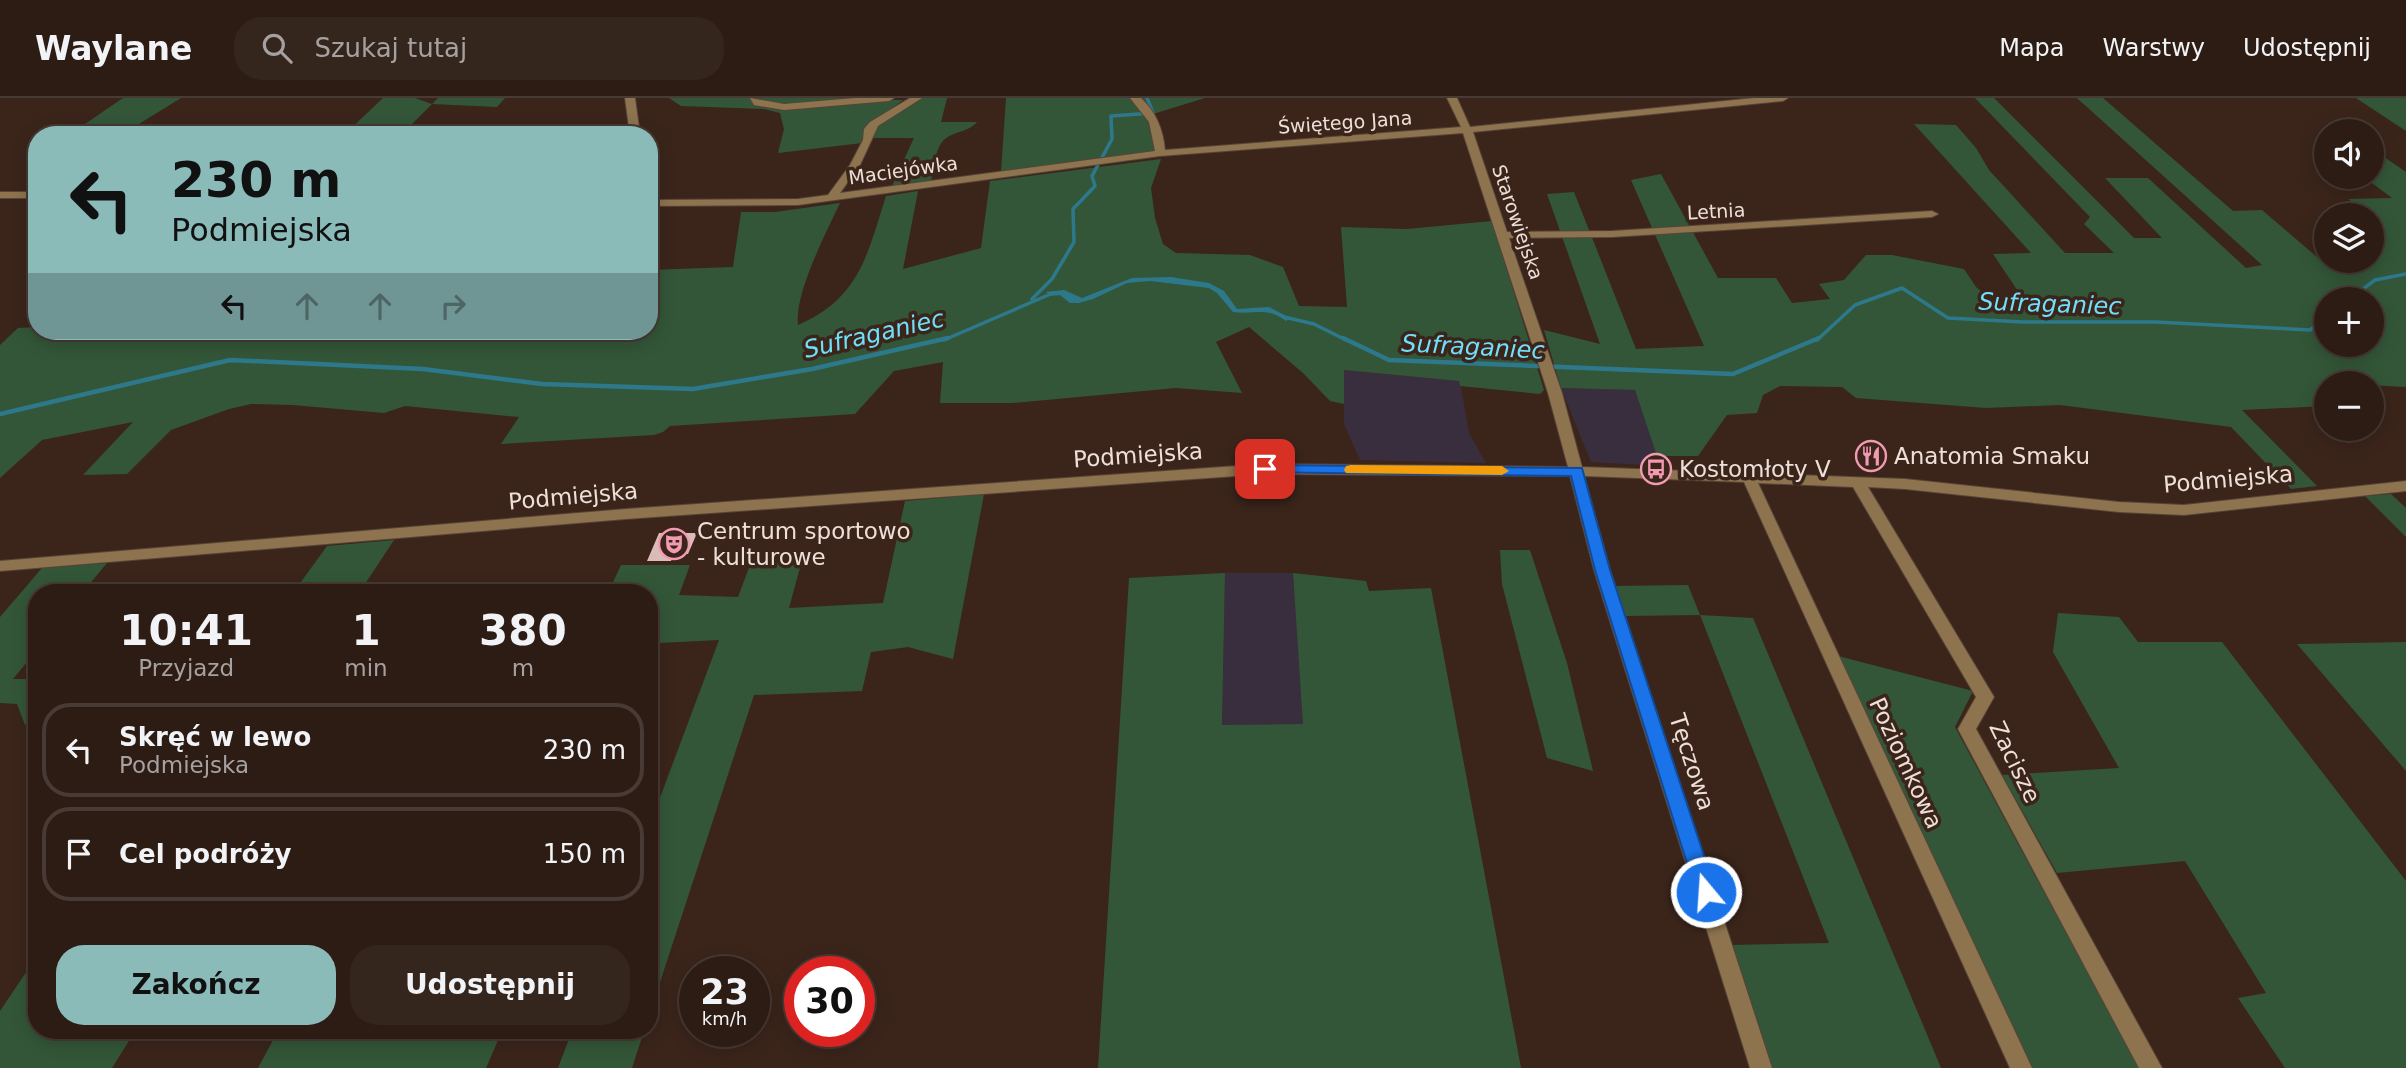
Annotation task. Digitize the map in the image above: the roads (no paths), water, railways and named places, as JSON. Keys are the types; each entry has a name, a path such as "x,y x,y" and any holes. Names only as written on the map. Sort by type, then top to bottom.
{"street":[{"path":"630,98 634,126"},
{"path":"755,98 757,103 768,107 889,98"},
{"path":"831,198 855,165 868,140 868,131 874,124 917,98"},
{"path":"1135,98 1149,113 1159,130 1160,153"},
{"name":"Starowiejska","path":"1452,98 1467,130 1546,366 1577,472"},
{"name":"Świętego Jana","path":"1160,153 1467,130 1783,98"},
{"name":"Maciejówka","path":"658,203 758,204 831,198 1160,153"},
{"path":"0,195 28,195"},
{"name":"Letnia","path":"1502,235 1612,234 1932,214"},
{"name":"Podmiejska","path":"0,566 626,514 1265,469 1577,472 1905,484 2119,507 2184,510 2406,486"},
{"name":"Tęczowa","path":"1577,472 1602,570 1761,1068"},
{"name":"Poziomkowa","path":"1749,478 2021,1068"},
{"name":"Zacisze","path":"1858,482 1985,697 1966,729 2151,1068"}],"water":[{"path":"1171,277 1209,283 1224,291 1237,309 1269,307 1290,318 1286,321 1266,312 1233,312 1217,293 1209,288 1150,281 1127,283 1079,303 1070,303 1060,295 1050,296 1046,292 1064,290 1082,298 1132,278"}],"waterway":[{"path":"1032,299 1052,279 1074,242 1073,209 1095,186 1092,176 1112,139 1111,116 1153,113 1147,98"},
{"name":"Sufraganiec","path":"2366,287 2375,280 2406,274"},
{"name":"Sufraganiec","path":"1817,340 1855,305 1902,288 1948,318 2023,322 2156,322 2310,330 2314,327"},
{"name":"Sufraganiec","path":"944,340 1053,293"},
{"name":"Sufraganiec","path":"1284,317 1314,324 1346,340"},
{"name":"Sufraganiec","path":"0,414 230,360 423,369 542,384 693,389 812,369 948,338"},
{"name":"Sufraganiec","path":"1343,338 1389,360 1733,374 1819,338"}],"place":[{"name":"Anatomia Smaku","path":"1871,456"},
{"name":"Kostomłoty V","path":"1656,469"},
{"name":"Centrum sportowo - kulturowe","path":"674,544"}]}
